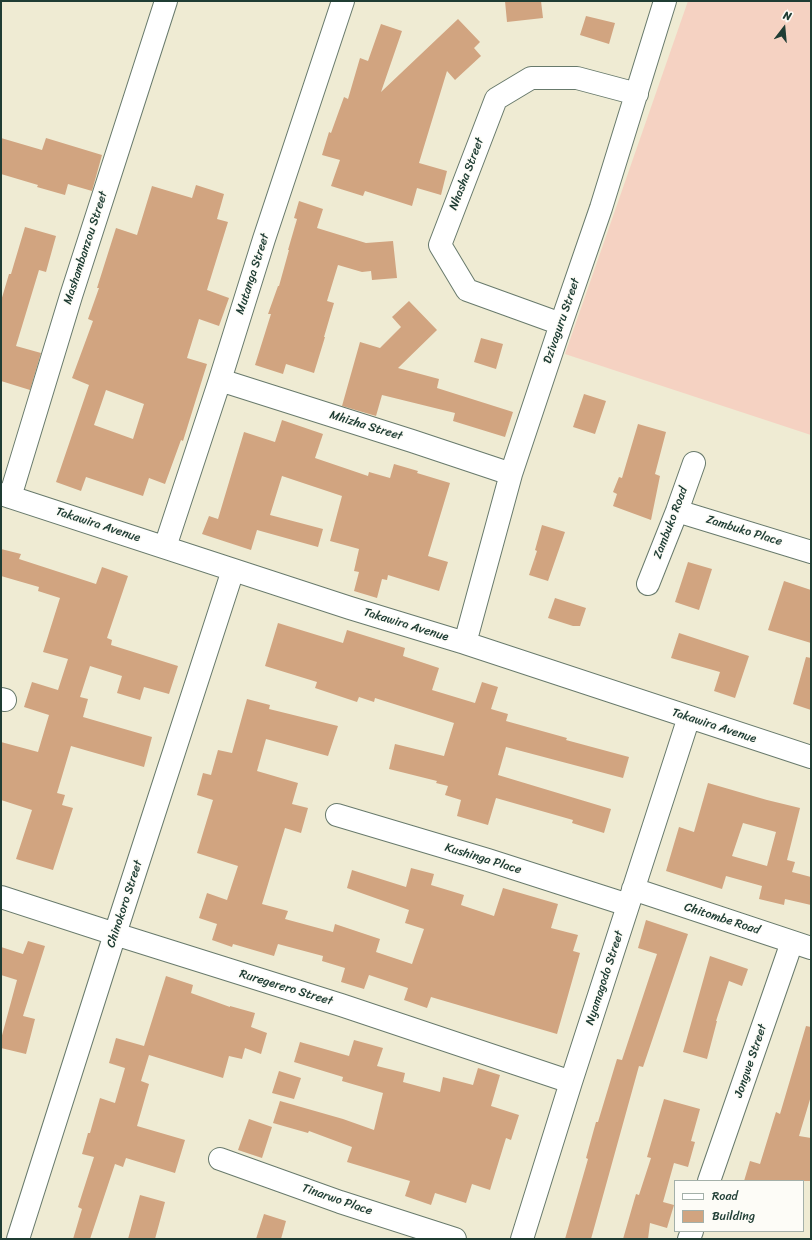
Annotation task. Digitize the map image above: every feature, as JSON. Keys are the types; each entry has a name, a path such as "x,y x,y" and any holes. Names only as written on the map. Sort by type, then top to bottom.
{"street":[{"name":"Mashambanzou Street","path":"5,496 166,1"},
{"name":"Mutanga Street","path":"165,547 220,380 264,239 343,1"},
{"name":"Dzivaguru Street","path":"465,643 511,474 601,208 665,1"},
{"name":"Nhasha Street","path":"561,324 467,290 440,245 496,100 531,78 577,78 637,94"},
{"name":"Mhizha Street","path":"220,380 511,474"},
{"name":"Zambuko Road","path":"648,584 694,463"},
{"name":"Takawira Avenue","path":"5,496 465,643 811,757"},
{"name":"Zambuko Place","path":"677,511 811,552"},
{"name":"Chinokoro Street","path":"18,1239 233,570"},
{"name":"Nyamagodo Street","path":"522,1239 689,717"},
{"name":"Kushinga Place","path":"337,815 488,860 631,897"},
{"name":"Ruregerero Street","path":"1,897 341,1005 571,1082"},
{"name":"Chitombe Road","path":"631,897 801,945"},
{"name":"Jongwe Street","path":"709,1180 801,945"},
{"name":"Tinarwo Place","path":"220,1159 340,1202 455,1239"}],"shaded area":[{"path":"688,1 811,1 811,435 565,354"}],"building":[{"path":"505,1 541,1 543,18 507,22"},
{"path":"586,16 615,23 609,44 580,35"},
{"path":"458,19 480,42 474,48 481,56 455,80 447,71 419,163 447,171 441,195 417,188 412,206 365,191 363,196 331,186 340,160 322,155 329,132 331,133 344,97 348,99 360,58 368,61 381,24 402,31 381,92"},
{"path":"1,138 42,150 46,138 102,155 92,191 68,184 65,195 1,174"},
{"path":"196,185 224,194 217,219 228,222 207,290 229,298 219,326 199,319 187,358 207,364 183,441 181,440 165,484 149,478 143,496 86,477 81,491 56,482 89,385 72,378 93,321 88,319 99,288 97,288 116,228 137,235 152,186 192,198","holes":["106,390 144,404 133,439 94,425"]},
{"path":"299,201 323,209 317,228 366,243 393,241 397,278 372,280 371,271 362,272 338,265 327,301 334,303 314,373 286,364 283,374 255,365 271,314 268,314 279,286 289,250 297,219 294,218"},
{"path":"25,227 56,236 46,272 39,270 16,346 41,353 30,390 1,381 1,301"},
{"path":"409,301 437,330 398,368 439,379 437,388 513,412 505,437 453,421 455,413 382,395 376,416 342,406 360,342 380,348 401,327 392,317"},
{"path":"481,338 503,344 496,369 474,362"},
{"path":"584,394 606,401 595,434 573,427"},
{"path":"282,420 323,434 315,458 368,476 369,472 390,478 394,464 450,483 428,556 448,562 439,591 388,575 387,580 382,579 377,598 354,591 359,572 354,571 359,549 330,541 342,496 282,476 270,515 323,529 318,547 257,530 251,550 202,534 209,516 218,519 244,432 275,442"},
{"path":"638,424 666,432 655,474 660,476 651,520 613,506 617,494 613,492 619,477 622,478"},
{"path":"542,525 565,532 548,581 529,575 537,551 535,550"},
{"path":"1,549 21,554 19,559 96,584 102,567 128,576 107,638 112,640 111,645 178,666 169,694 144,687 140,700 117,693 122,676 90,666 80,697 88,699 83,717 152,737 144,767 71,746 57,793 65,795 62,805 73,808 53,870 16,859 32,810 1,800 1,742 38,752 49,715 24,707 32,682 58,690 68,659 43,652 60,598 38,591 39,587 1,576"},
{"path":"688,562 712,569 699,610 675,602"},
{"path":"784,581 811,590 811,643 768,630"},
{"path":"555,598 586,608 580,626 573,626 548,618"},
{"path":"278,623 343,643 347,630 405,648 403,656 439,668 432,690 475,703 482,682 498,687 491,709 508,714 506,721 567,738 566,740 629,757 623,778 506,747 498,775 611,809 604,833 572,823 573,820 496,798 488,825 457,816 461,800 445,795 448,786 436,783 437,781 389,769 395,744 444,756 454,723 375,698 374,702 359,697 357,702 315,688 317,682 265,666"},
{"path":"679,633 749,656 735,698 714,691 720,672 671,658"},
{"path":"806,657 811,658 811,710 793,704"},
{"path":"247,699 270,705 269,709 338,726 328,756 266,739 257,771 298,783 292,804 308,808 301,833 285,828 262,904 288,911 285,919 333,932 335,924 380,939 376,952 412,964 424,929 405,923 409,910 347,888 352,870 406,887 411,868 434,874 431,885 464,895 461,905 494,916 503,888 558,904 551,928 578,935 573,951 580,953 557,1034 431,997 427,1008 404,1000 408,988 369,975 364,989 341,982 345,968 322,961 323,956 278,944 274,956 233,944 232,947 212,940 217,924 199,918 207,893 227,900 238,866 197,853 213,800 197,795 203,773 211,775 218,750 232,753"},
{"path":"708,783 800,808 787,860 795,862 792,872 811,877 811,905 785,899 784,905 759,899 762,886 726,876 722,889 666,871 679,827 694,832","holes":["743,823 776,832 767,866 732,856"]},
{"path":"646,920 688,934 643,1067 639,1066 591,1239 565,1239 588,1159 586,1158 596,1122 598,1122 617,1059 622,1060 657,954 638,948"},
{"path":"28,941 45,946 23,1016 35,1019 26,1054 1,1048 1,1039 17,980 1,975 1,947 23,954"},
{"path":"710,956 748,969 742,986 729,981 716,1021 707,1059 683,1052"},
{"path":"166,976 193,985 191,993 230,1007 255,1013 251,1027 267,1033 261,1054 245,1048 242,1059 229,1056 223,1078 149,1055 141,1081 149,1084 137,1126 185,1140 175,1173 126,1158 123,1167 115,1164 90,1239 73,1239 82,1209 78,1207 94,1157 82,1154 88,1133 90,1133 100,1098 115,1103 125,1068 109,1063 116,1038 144,1046"},
{"path":"806,1026 811,1027 811,1096 799,1136 811,1138 811,1181 744,1180 750,1161 760,1164 776,1112 780,1114"},
{"path":"354,1040 383,1048 377,1066 405,1073 403,1082 440,1092 443,1077 473,1085 478,1068 500,1075 491,1106 519,1115 511,1140 506,1138 490,1190 472,1184 466,1203 435,1193 431,1205 405,1196 410,1181 347,1162 352,1147 309,1131 308,1133 273,1123 280,1101 343,1119 374,1130 383,1093 342,1081 343,1077 294,1062 300,1042 349,1056"},
{"path":"279,1071 301,1078 294,1099 272,1093"},
{"path":"664,1099 700,1109 691,1141 695,1142 688,1167 674,1163 663,1202 674,1205 667,1228 650,1223 648,1239 623,1239 636,1194 639,1195 651,1158 647,1157"},
{"path":"249,1119 272,1127 262,1158 238,1150"},
{"path":"140,1195 165,1202 155,1239 128,1239"},
{"path":"264,1214 286,1221 281,1239 256,1239"}]}
